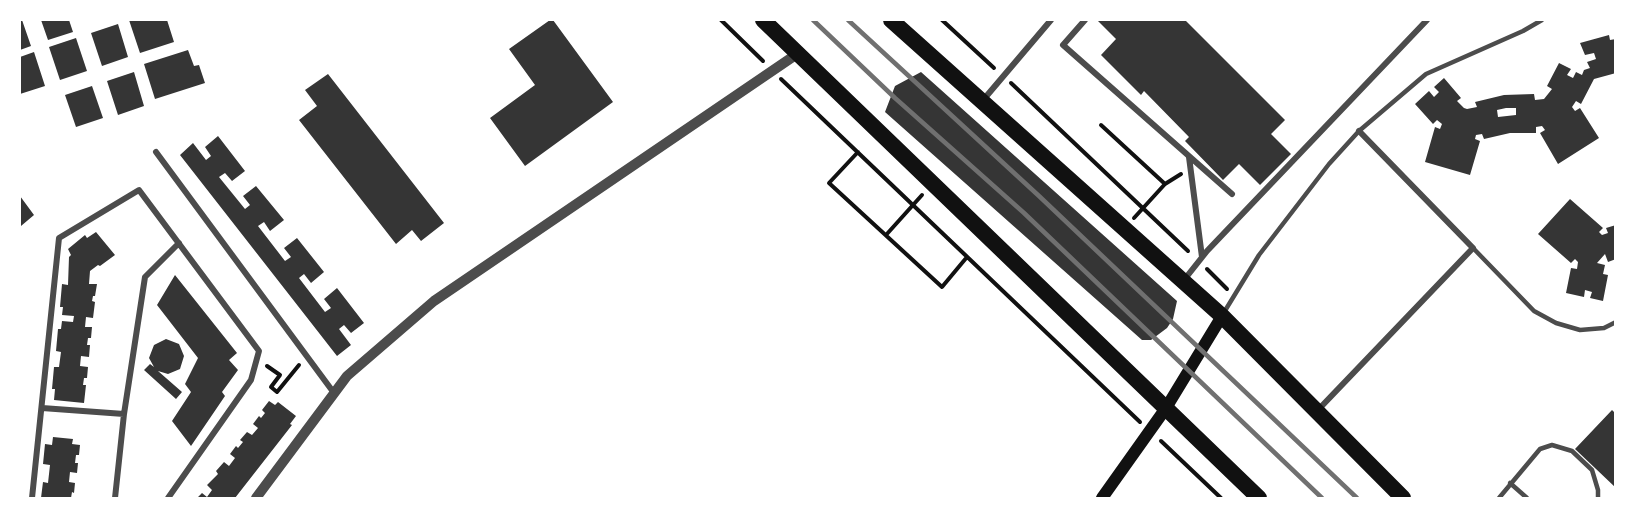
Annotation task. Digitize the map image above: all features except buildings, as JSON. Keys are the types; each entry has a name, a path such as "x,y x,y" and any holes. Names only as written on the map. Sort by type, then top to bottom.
{"highway":[{"path":"763,20 1260,498"},
{"path":"891,20 1222,316 1403,498"}],"main road":[{"path":"1102,498 1166,408 1222,316"}],"street":[{"path":"981,102 1051,20"},
{"path":"1085,20 1063,45 1232,194"},
{"path":"1182,282 1200,259 1427,20"},
{"path":"256,498 347,376 434,301 797,54"},
{"path":"1316,411 1473,248 1359,131"},
{"path":"156,152 334,393"},
{"path":"1189,156 1200,259"},
{"path":"33,498 59,238 139,190 259,351 251,380 168,498"},
{"path":"115,498 124,414 145,277 179,243"},
{"path":"42,408 124,414"}],"lane":[{"path":"1222,316 1259,255 1329,164 1359,131 1426,74 1523,32 1542,20"},
{"path":"1473,248 1534,311 1556,323 1580,330 1604,328 1616,322"},
{"path":"1498,498 1540,449 1552,445 1572,452 1592,470 1598,498"},
{"path":"1510,483 1527,498"}],"path":[{"path":"721,20 1221,498"},
{"path":"942,20 1200,259 1234,296"},
{"path":"1101,125 1165,184 1127,226"},
{"path":"858,152 829,183 942,287 967,257"},
{"path":"886,235 924,193"},
{"path":"257,358 280,375 271,387 277,392 294,369 307,357"}],"railway":[{"path":"813,20 895,98 1024,213 1322,498"},
{"path":"848,20 1039,196 1357,498"}]}
